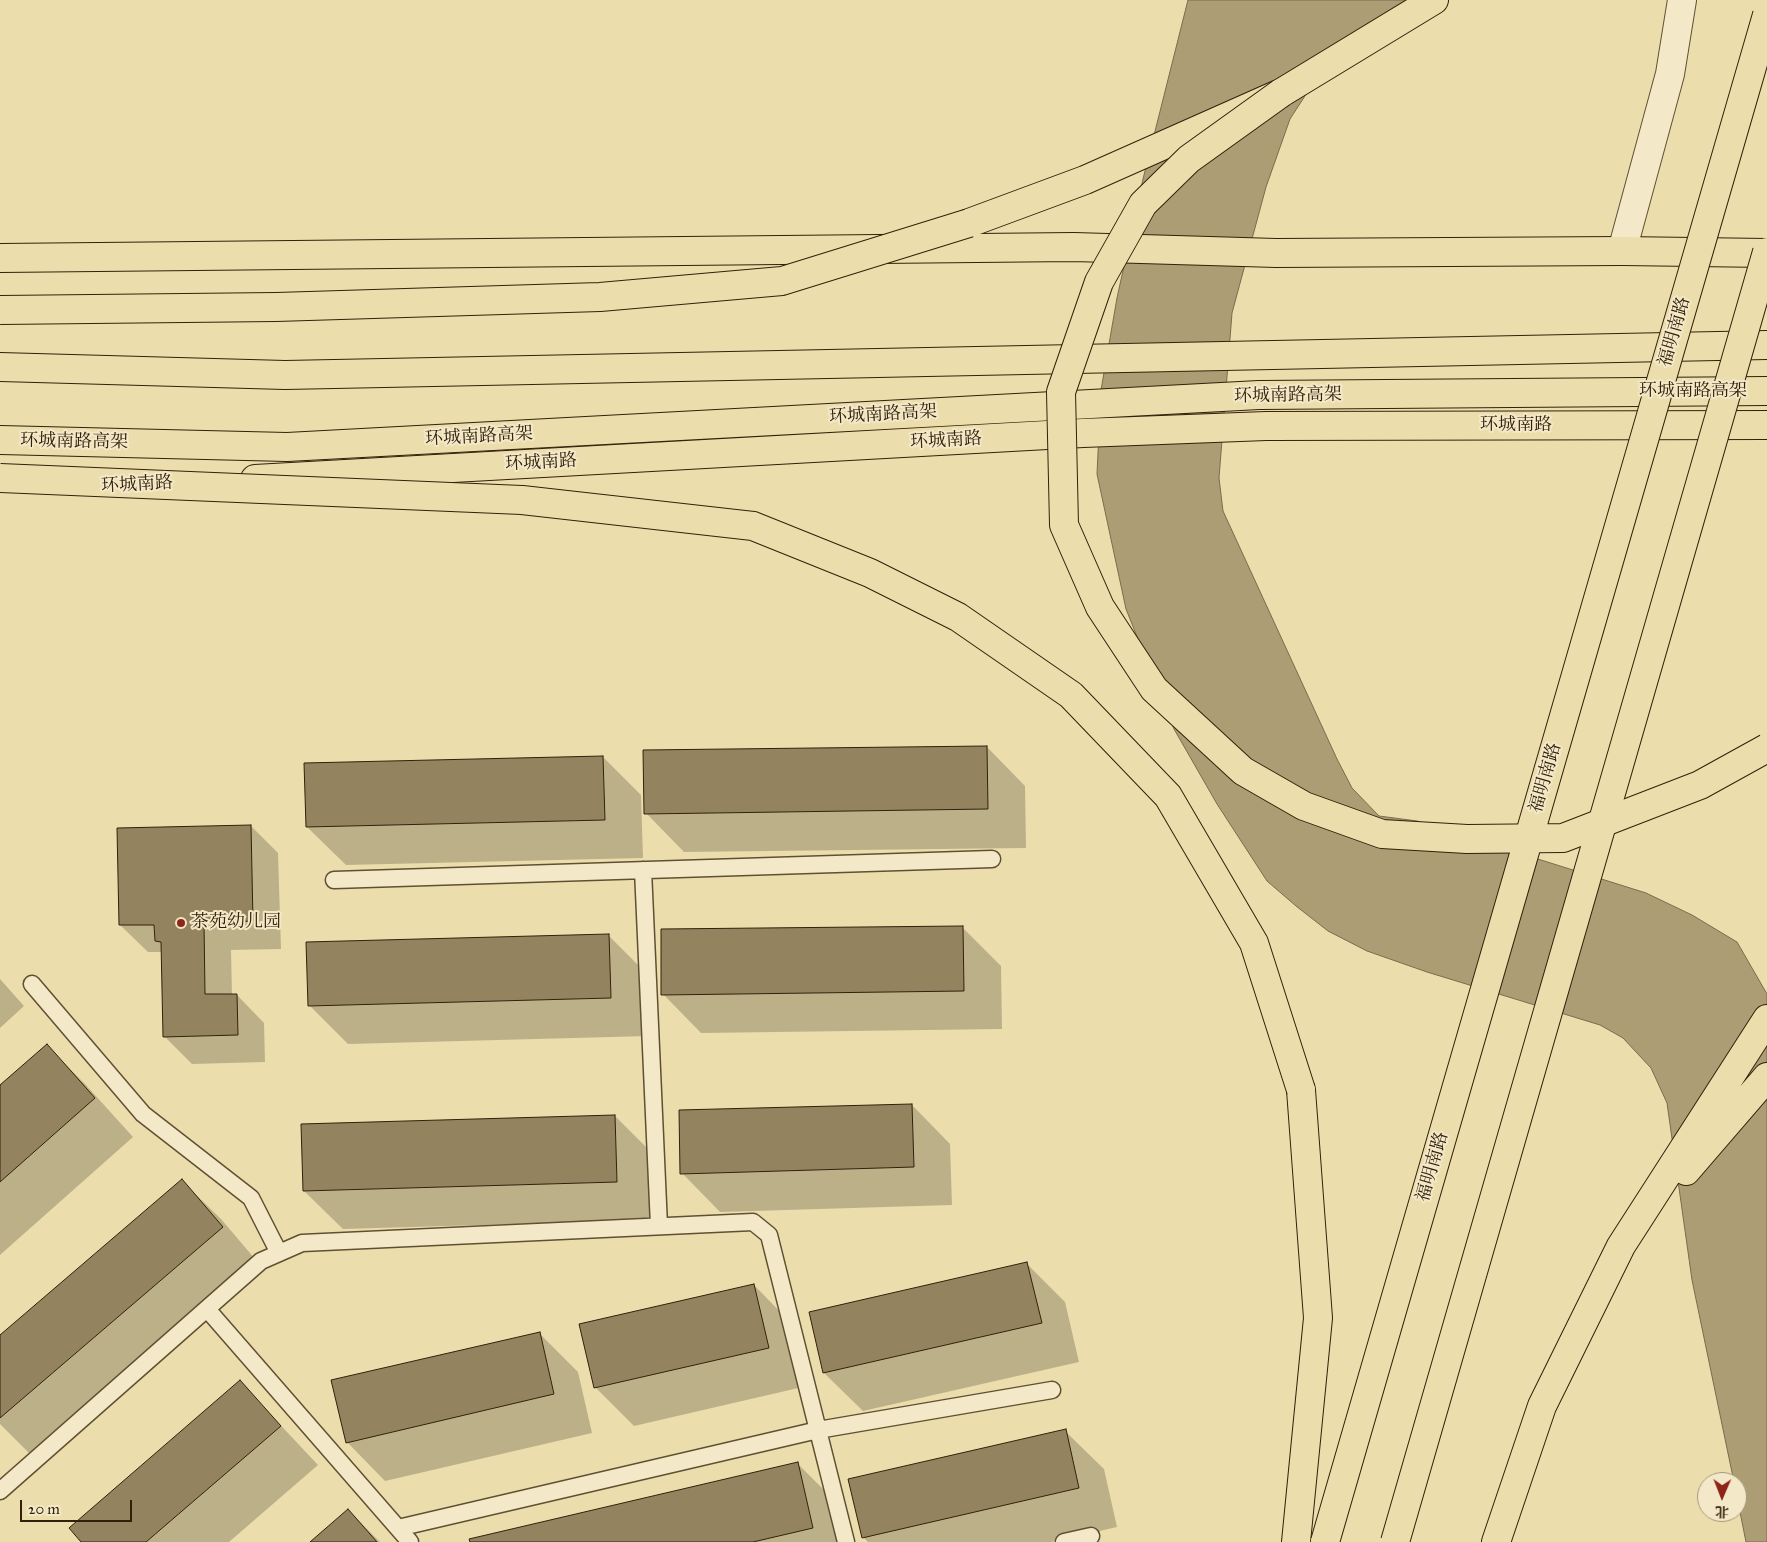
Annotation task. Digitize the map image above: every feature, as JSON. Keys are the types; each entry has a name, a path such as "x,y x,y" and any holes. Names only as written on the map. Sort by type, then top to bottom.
{"main road":[{"path":"1434,0 1281,93 1188,159 1143,204 1099,282 1060,392 1064,525 1100,607 1154,689 1243,771 1304,806 1382,834 1467,839 1563,838 1700,785 1767,748"},
{"name":"福明南路","path":"1325,1542 1767,14"},
{"path":"0,310 276,306 590,298 782,281 969,223 1085,180 1281,93"},
{"path":"0,258 1074,247 1276,253 1622,250 1767,252 1395,1542"},
{"path":"0,367 285,375 1767,345"},
{"name":"环城南路高架","path":"0,440 287,447 1259,395 1767,391"},
{"name":"环城南路","path":"0,488 98,487 1082,433 1266,426 1767,425"},
{"path":"0,478 522,500 753,526 870,573 958,617 1071,695 1168,796 1254,943 1300,1090 1318,1318 1296,1542"},
{"path":"1496,1542 1542,1406 1621,1246 1767,1019"},
{"path":"1621,1246 1767,1077"}],"street":[{"path":"1622,250 1670,74 1682,0"}],"lane":[{"path":"334,880 992,859"},
{"path":"643,870 659,1226"},
{"path":"32,984 144,1114 251,1198 279,1253"},
{"path":"0,1491 261,1260 302,1243 753,1222 769,1235 846,1542"},
{"path":"207,1309 410,1542"},
{"path":"398,1528 818,1430 1052,1390"},
{"path":"1064,1542 1091,1536"}],"shaded area":[{"path":"1188,0 1417,0 1338,45 1290,119 1266,187 1232,313 1219,478 1223,511 1337,759 1352,788 1379,816 1417,821 1646,893 1692,915 1737,942 1767,994 1767,1542 1746,1542 1742,1522 1747,1522 1747,1472 1732,1472 1692,1280 1667,1103 1651,1068 1623,1038 1600,1025 1427,972 1367,951 1328,931 1267,881 1217,804 1174,729 1126,609 1097,474 1101,390 1117,298 1143,179"}],"building":[{"path":"987,746 988,809 644,814 643,750"},
{"path":"603,756 605,820 306,827 304,763"},
{"path":"251,825 253,921 204,923 205,994 237,994 238,1035 163,1037 161,942 155,941 154,925 119,925 117,828"},
{"path":"963,926 964,991 661,995 661,929"},
{"path":"609,934 611,998 308,1006 306,942"},
{"path":"47,1044 95,1098 0,1182 0,1085"},
{"path":"912,1104 914,1167 680,1174 679,1110"},
{"path":"615,1115 617,1182 303,1191 301,1124"},
{"path":"182,1179 223,1227 0,1418 0,1335"},
{"path":"1027,1262 1042,1323 823,1373 809,1312"},
{"path":"754,1284 769,1348 594,1388 579,1324"},
{"path":"540,1332 554,1394 346,1443 331,1380"},
{"path":"240,1380 281,1426 146,1542 81,1542 69,1528"},
{"path":"1066,1429 1079,1488 862,1538 848,1479"},
{"path":"798,1462 813,1528 753,1542 470,1542 469,1539"},
{"path":"348,1509 377,1542 310,1542"}],"place":[{"name":"茶苑幼儿园","path":"181,923"}]}
